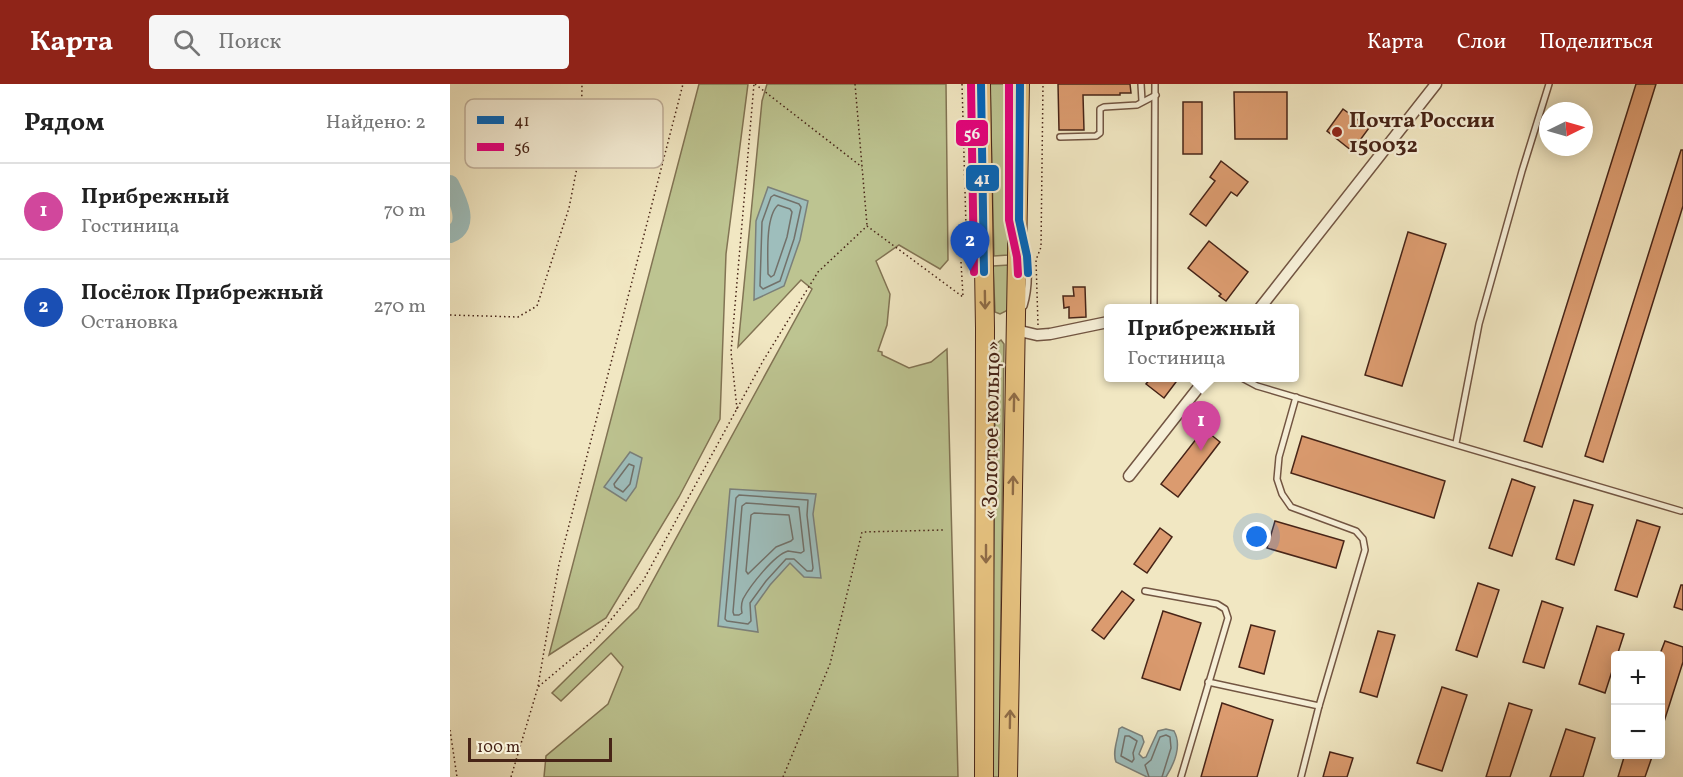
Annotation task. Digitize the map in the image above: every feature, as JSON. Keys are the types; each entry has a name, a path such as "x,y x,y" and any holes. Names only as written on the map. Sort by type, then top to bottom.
{"highway":[{"name":"«Золотое кольцо»","path":"981,84 985,328 984,777"},
{"name":"«Золотое кольцо»","path":"1008,777 1020,84"},
{"path":"985,328 1016,330"}],"street":[{"path":"1264,304 1436,84"},
{"path":"1016,330 1050,334 1104,323"},
{"path":"1128,476 1203,382"}],"lane":[{"path":"1141,84 1142,101"},
{"path":"1154,304 1155,84"},
{"path":"1456,443 1479,324 1549,84"},
{"path":"1060,137 1096,136 1100,134 1100,109 1137,105 1156,95"},
{"path":"1248,382 1681,511"},
{"path":"1296,397 1279,457 1277,479 1282,494 1291,507 1356,531 1363,539 1365,550 1300,777"},
{"path":"1145,591 1218,604 1225,609 1228,618 1181,777"},
{"path":"1208,682 1319,706"}],"path":[{"path":"582,84 582,99"},
{"path":"663,161 683,84"},
{"path":"737,409 731,352 755,84"},
{"path":"755,84 862,168"},
{"path":"855,84 867,226 963,297 961,262"},
{"path":"962,84 967,262"},
{"path":"1037,334 1039,305 1036,260 1041,247 1043,84"},
{"path":"450,315 518,317 537,306 569,208 577,168"},
{"path":"511,777 538,687 559,564 661,168"},
{"path":"538,687 594,640 643,581 763,361 818,272 867,226"},
{"path":"783,777 830,664 862,532 943,530"},
{"path":"450,730 457,777"}],"green space":[{"path":"699,84 748,84 726,254 720,419 679,497 606,618 549,655"},
{"path":"767,84 946,84 948,260 940,269 899,245 876,261 890,294 887,325 878,351 909,368 931,362 947,349 958,777 544,777 546,756 608,704 623,667 611,653 561,701 552,693 638,608 812,289 801,280 738,347 762,101"},
{"path":"990,84 1011,84 1008,255 994,256"},
{"path":"1009,265 1010,309 1000,314 995,312 993,266"},
{"path":"1001,340 1004,344 999,777 991,777 996,344"}],"water":[{"path":"768,187 808,201 800,240 784,286 754,300 756,221"},
{"path":"630,452 642,458 636,487 626,501 604,487"},
{"path":"730,489 816,494 813,514 821,578 804,577 790,563 755,606 758,632 718,626"},
{"path":"1122,727 1142,736 1144,742 1139,754 1143,758 1146,757 1158,731 1166,729 1174,731 1177,748 1166,777 1147,777 1116,762 1116,746 1119,729"}],"building":[{"path":"1058,84 1130,84 1131,93 1083,95 1084,130 1059,130"},
{"path":"1636,84 1656,84 1542,447 1524,441"},
{"path":"1234,92 1287,92 1287,139 1235,139"},
{"path":"1183,102 1202,102 1202,154 1183,154"},
{"path":"1343,109 1369,128 1352,151 1327,131"},
{"path":"1681,150 1683,150 1683,206 1603,462 1585,456"},
{"path":"1221,161 1248,182 1237,196 1231,192 1206,226 1190,214 1215,181 1210,177"},
{"path":"1408,232 1446,244 1402,386 1365,375"},
{"path":"1209,241 1248,272 1226,301 1219,296 1221,294 1188,268"},
{"path":"1073,287 1085,287 1086,317 1069,318 1069,307 1064,308 1063,296 1074,296"},
{"path":"1148,382 1176,382 1164,398 1146,384"},
{"path":"1204,429 1220,442 1178,497 1161,484"},
{"path":"1302,436 1445,481 1434,518 1291,473"},
{"path":"1512,479 1535,487 1512,556 1489,548"},
{"path":"1574,500 1593,505 1574,565 1556,559"},
{"path":"1637,520 1660,527 1637,597 1615,590"},
{"path":"1275,521 1344,541 1336,568 1267,548"},
{"path":"1160,528 1172,537 1147,573 1134,564"},
{"path":"1478,583 1499,590 1477,657 1456,650"},
{"path":"1681,585 1683,585 1683,610 1674,607"},
{"path":"1122,591 1134,600 1104,639 1092,630"},
{"path":"1542,601 1563,608 1544,668 1523,662"},
{"path":"1163,611 1201,623 1180,690 1142,678"},
{"path":"1251,625 1275,631 1264,674 1239,667"},
{"path":"1597,626 1624,634 1619,651 1611,651 1611,674 1605,693 1579,684"},
{"path":"1378,631 1395,635 1377,697 1360,692"},
{"path":"1665,641 1683,647 1683,662 1665,719 1665,651 1661,651"},
{"path":"1442,687 1467,695 1442,771 1417,763"},
{"path":"1222,703 1273,720 1257,777 1201,777"},
{"path":"1509,703 1532,710 1510,777 1486,777"},
{"path":"1566,729 1595,738 1583,777 1550,777"},
{"path":"1330,752 1353,758 1347,777 1323,777"},
{"path":"1623,759 1651,759 1645,777 1618,777"}],"waterway":[{"path":"450,184 459,204 462,218 457,230 450,234"}],"transit line":[{"name":"56","path":"971,84 974,272"},
{"name":"41","path":"981,84 984,272"},
{"name":"56","path":"1009,84 1009,220 1017,257 1018,274"},
{"name":"41","path":"1020,84 1019,220 1027,256 1028,273"}],"place":[{"name":"Почта России 150032","path":"1337,132"},
{"name":"Посёлок Прибрежный","path":"970,271"},
{"name":"Прибрежный","path":"1201,451"}]}
